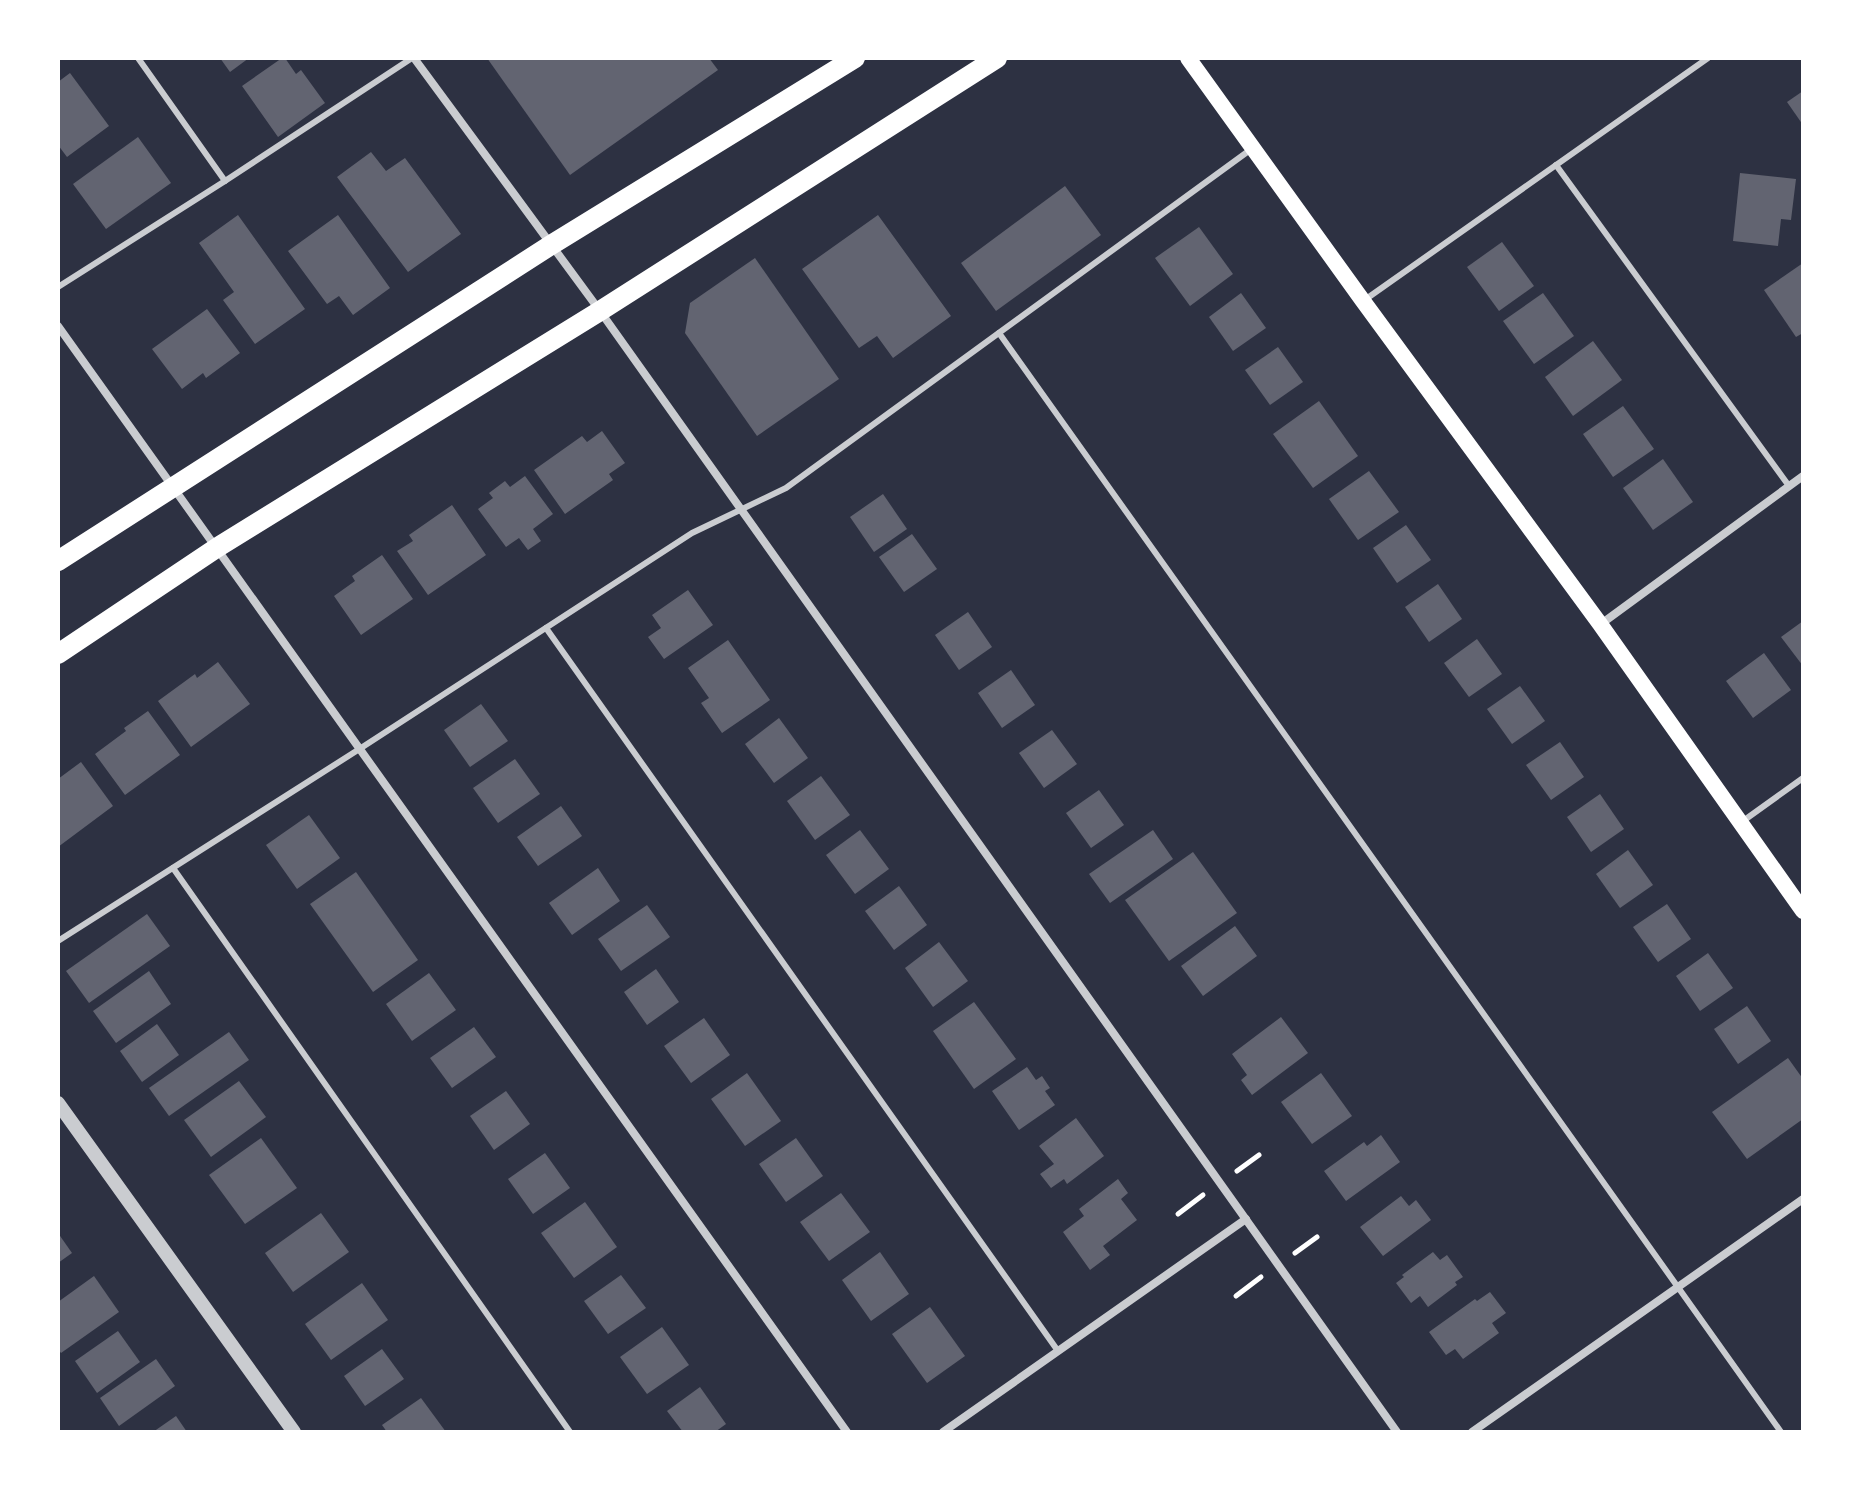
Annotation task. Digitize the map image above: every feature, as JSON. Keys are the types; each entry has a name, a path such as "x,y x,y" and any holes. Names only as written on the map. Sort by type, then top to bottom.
{"main road":[{"path":"58,561 551,245 855,58"},
{"path":"58,654 218,547 600,311 997,58"},
{"path":"1188,58 1600,624 1803,911"}],"street":[{"path":"413,58 600,311 1397,1432"},
{"path":"58,326 847,1432"},
{"path":"1600,624 1803,476"},
{"path":"58,1103 294,1432"},
{"path":"1472,1432 1803,1199"},
{"path":"943,1432 1246,1219"}],"lane":[{"path":"138,58 225,181"},
{"path":"58,287 413,58"},
{"path":"1363,301 1708,58"},
{"path":"58,941 692,533 786,488 1253,148"},
{"path":"1556,165 1789,486"},
{"path":"999,333 1781,1432"},
{"path":"546,628 1058,1351"},
{"path":"1740,823 1803,778"},
{"path":"173,868 570,1432"}],"building":[{"path":"220,58 249,58 230,72"},
{"path":"282,58 296,74 301,70 325,103 278,137 242,86"},
{"path":"487,58 709,58 718,70 570,175"},
{"path":"70,73 109,126 67,157 58,145 58,82"},
{"path":"1803,91 1803,125 1787,102"},
{"path":"138,137 171,183 106,229 73,184"},
{"path":"371,152 386,171 405,158 461,234 408,272 337,177"},
{"path":"1740,173 1796,179 1791,220 1781,219 1778,246 1733,241"},
{"path":"1065,186 1101,235 996,311 961,263"},
{"path":"238,215 305,309 255,344 223,300 234,292 199,243"},
{"path":"338,215 390,288 353,315 339,296 327,304 288,251"},
{"path":"878,215 951,316 893,358 877,336 859,348 802,269"},
{"path":"1199,227 1233,274 1190,306 1155,258"},
{"path":"1502,242 1534,286 1499,311 1467,267"},
{"path":"755,258 839,379 757,436 685,333 690,303"},
{"path":"1803,263 1803,333 1796,337 1764,290"},
{"path":"1241,293 1266,328 1233,351 1209,317"},
{"path":"1543,293 1574,336 1534,364 1503,321"},
{"path":"207,309 240,353 206,378 203,373 182,389 152,349"},
{"path":"1593,341 1622,380 1573,416 1545,377"},
{"path":"1278,347 1303,382 1270,405 1245,370"},
{"path":"1319,401 1358,456 1313,488 1273,434"},
{"path":"1623,406 1654,449 1613,477 1583,434"},
{"path":"602,431 625,463 609,474 613,480 565,514 534,470 582,436 587,442"},
{"path":"1663,459 1693,502 1653,530 1623,488"},
{"path":"1369,471 1399,512 1358,540 1329,499"},
{"path":"525,476 553,514 533,529 541,541 528,550 519,538 506,547 478,509 493,498 489,493 505,481 510,487"},
{"path":"883,494 907,529 874,552 850,517"},
{"path":"452,505 486,555 428,595 397,551 413,541 409,535"},
{"path":"1406,525 1431,560 1397,583 1373,548"},
{"path":"912,534 937,569 904,592 879,557"},
{"path":"382,555 413,599 361,635 334,596 355,581 352,576"},
{"path":"1438,584 1462,619 1429,642 1405,607"},
{"path":"688,590 713,625 664,659 648,637 661,628 652,615"},
{"path":"968,612 992,647 959,670 935,635"},
{"path":"1803,621 1803,666 1781,637"},
{"path":"1477,639 1502,674 1469,697 1444,663"},
{"path":"728,640 770,700 722,733 701,703 709,698 688,668"},
{"path":"1764,653 1791,690 1753,718 1726,681"},
{"path":"218,662 250,704 191,747 158,701 195,674 197,678"},
{"path":"1011,670 1035,705 1002,728 978,693"},
{"path":"1520,686 1545,721 1512,744 1487,709"},
{"path":"481,704 508,741 470,767 444,730"},
{"path":"148,711 180,755 125,795 95,754"},
{"path":"779,718 808,758 774,783 745,744"},
{"path":"1052,730 1077,764 1044,788 1019,753"},
{"path":"1560,742 1584,777 1551,800 1526,765"},
{"path":"515,759 540,794 498,823 473,788"},
{"path":"81,762 113,806 58,847 58,779"},
{"path":"821,776 850,815 815,840 787,801"},
{"path":"1099,790 1124,825 1091,848 1066,813"},
{"path":"1600,794 1624,829 1591,852 1567,817"},
{"path":"561,806 582,836 538,866 517,837"},
{"path":"309,815 340,858 297,889 266,845"},
{"path":"860,830 889,869 855,894 826,855"},
{"path":"1153,830 1173,859 1110,903 1089,874"},
{"path":"1628,850 1653,885 1620,908 1596,874"},
{"path":"1193,852 1237,913 1169,961 1125,900"},
{"path":"598,868 620,901 572,935 549,903"},
{"path":"356,872 418,960 373,992 310,904"},
{"path":"899,886 927,925 894,950 865,911"},
{"path":"1667,904 1691,939 1658,962 1633,927"},
{"path":"647,905 670,937 621,971 598,939"},
{"path":"147,914 170,946 89,1003 66,971"},
{"path":"1235,926 1257,956 1203,996 1181,966"},
{"path":"939,942 968,981 933,1007 905,968"},
{"path":"1708,953 1733,988 1700,1011 1676,976"},
{"path":"656,969 679,1002 647,1025 624,992"},
{"path":"149,971 171,1004 116,1043 93,1011"},
{"path":"429,973 456,1010 412,1041 386,1004"},
{"path":"974,1002 1016,1059 974,1089 933,1031"},
{"path":"1747,1006 1771,1041 1738,1064 1714,1029"},
{"path":"1281,1017 1308,1053 1252,1095 1241,1080 1247,1075 1232,1054"},
{"path":"704,1018 730,1055 691,1083 664,1046"},
{"path":"157,1024 179,1055 142,1082 120,1051"},
{"path":"474,1027 496,1057 452,1088 430,1058"},
{"path":"229,1032 249,1060 169,1116 149,1088"},
{"path":"1788,1058 1803,1079 1803,1119 1747,1159 1712,1112"},
{"path":"1027,1067 1036,1080 1042,1076 1050,1088 1045,1091 1055,1105 1019,1130 992,1091"},
{"path":"747,1073 781,1121 745,1146 711,1099"},
{"path":"1321,1073 1352,1116 1312,1144 1281,1102"},
{"path":"239,1081 266,1117 211,1157 184,1120"},
{"path":"506,1091 530,1124 494,1150 470,1116"},
{"path":"1076,1118 1104,1156 1067,1184 1064,1179 1051,1188 1040,1174 1054,1164 1039,1146"},
{"path":"1381,1135 1400,1162 1346,1201 1324,1171 1364,1142 1367,1146"},
{"path":"261,1138 297,1188 245,1224 209,1175"},
{"path":"796,1138 823,1176 786,1202 759,1164"},
{"path":"545,1153 570,1188 533,1214 508,1179"},
{"path":"1118,1179 1128,1193 1121,1199 1137,1220 1103,1246 1110,1255 1090,1270 1063,1232 1084,1216 1079,1209"},
{"path":"841,1193 870,1232 829,1261 800,1222"},
{"path":"1401,1196 1409,1206 1416,1200 1431,1220 1383,1256 1360,1227"},
{"path":"585,1202 617,1247 574,1278 541,1233"},
{"path":"321,1213 349,1252 293,1292 265,1253"},
{"path":"58,1233 72,1253 58,1263"},
{"path":"880,1252 909,1294 871,1321 842,1280"},
{"path":"1433,1252 1440,1260 1447,1255 1463,1277 1428,1307 1420,1296 1411,1303 1396,1283"},
{"path":"621,1275 646,1308 608,1334 584,1301"},
{"path":"94,1276 119,1312 61,1353 58,1349 58,1302"},
{"path":"362,1283 388,1320 331,1360 305,1324"},
{"path":"1490,1292 1506,1313 1492,1323 1499,1333 1463,1359 1455,1349 1446,1355 1429,1332"},
{"path":"930,1307 965,1356 927,1383 892,1334"},
{"path":"662,1327 689,1365 647,1394 620,1357"},
{"path":"118,1331 140,1362 97,1393 75,1361"},
{"path":"382,1349 404,1379 365,1406 344,1376"},
{"path":"156,1359 175,1386 119,1426 100,1398"},
{"path":"700,1387 726,1424 715,1432 683,1432 667,1411"},
{"path":"421,1398 446,1432 387,1432 382,1425"},
{"path":"176,1416 187,1432 153,1432"}]}
